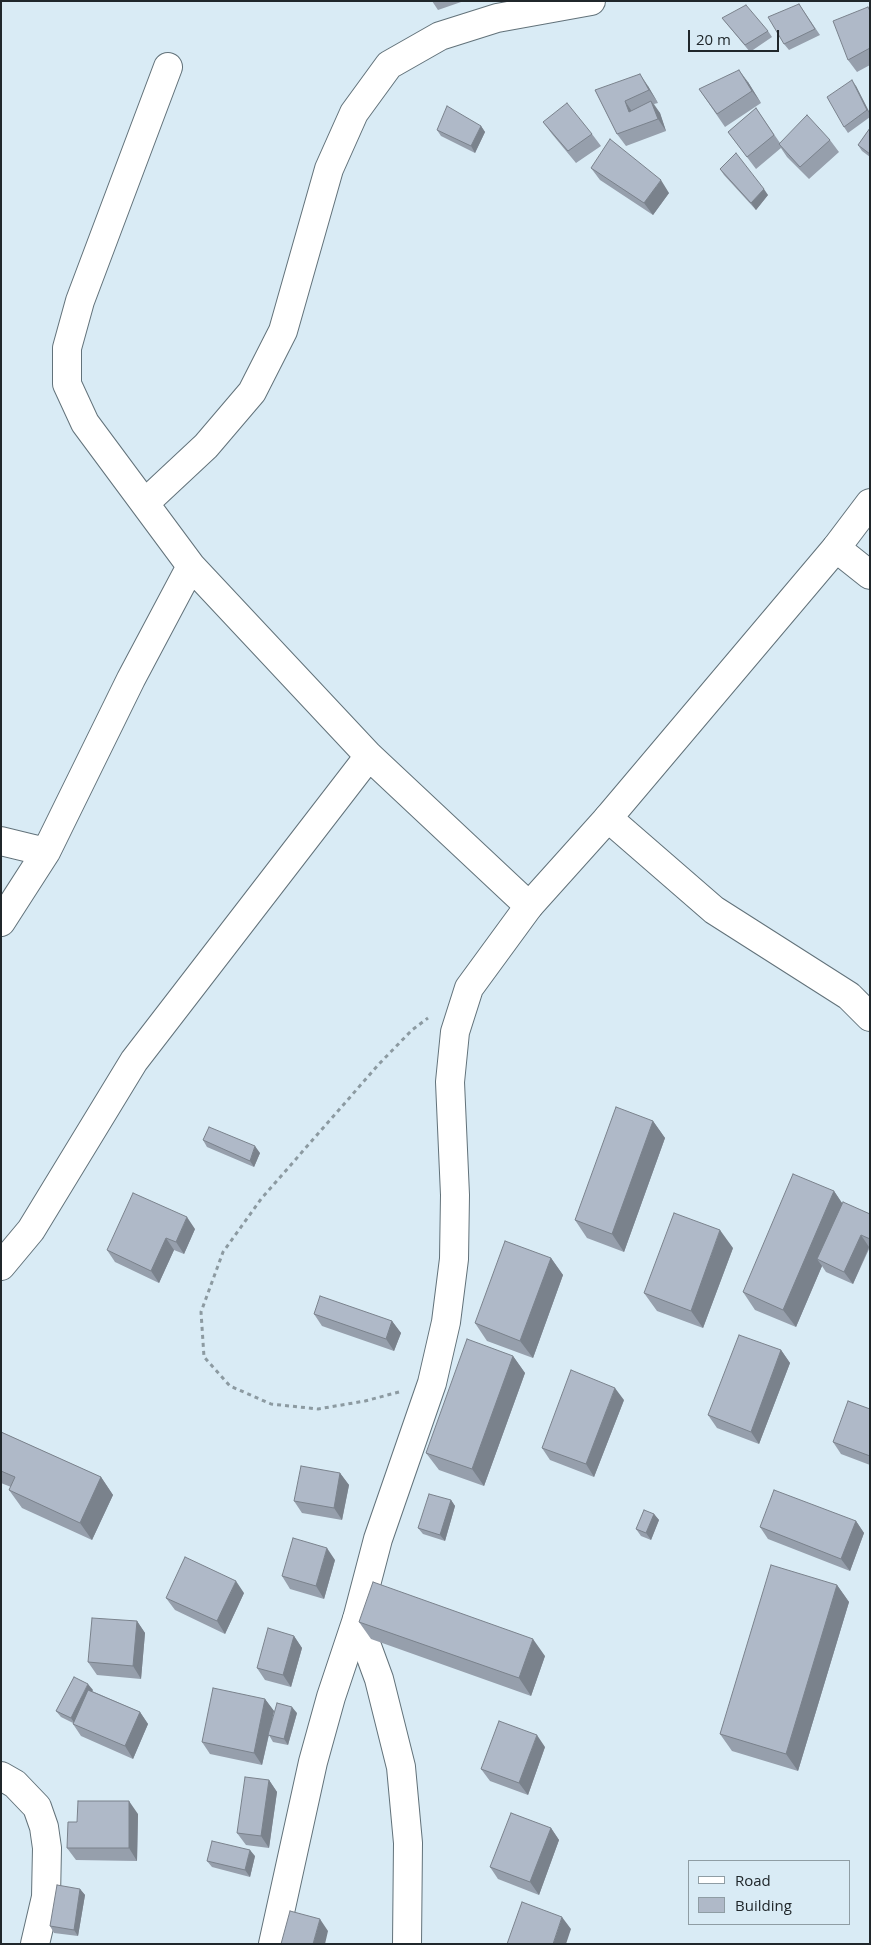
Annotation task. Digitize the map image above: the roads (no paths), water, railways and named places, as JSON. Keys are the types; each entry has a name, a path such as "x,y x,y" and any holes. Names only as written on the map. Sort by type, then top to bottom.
{"street":[{"path":"145,503 206,446 252,392 283,331 330,169 354,113 389,65 440,36 498,18 591,1"},
{"path":"168,67 80,302 68,348 67,384 85,423 190,566 369,756 529,906"},
{"path":"274,1944 313,1762 331,1696 357,1619 378,1539 432,1383 446,1322 454,1259 455,1195 450,1082 455,1032 469,988 529,906 608,818 836,548 870,503"},
{"path":"836,548 870,575"},
{"path":"1,922 46,852 131,679 190,566"},
{"path":"1,1266 31,1230 134,1061 369,756"},
{"path":"608,818 714,910 849,996 870,1016"},
{"path":"1,842 46,852"},
{"path":"357,1619 379,1679 401,1767 408,1843 407,1944"},
{"path":"1,1776 15,1784 38,1807 44,1827 46,1897 35,1944"}]}
